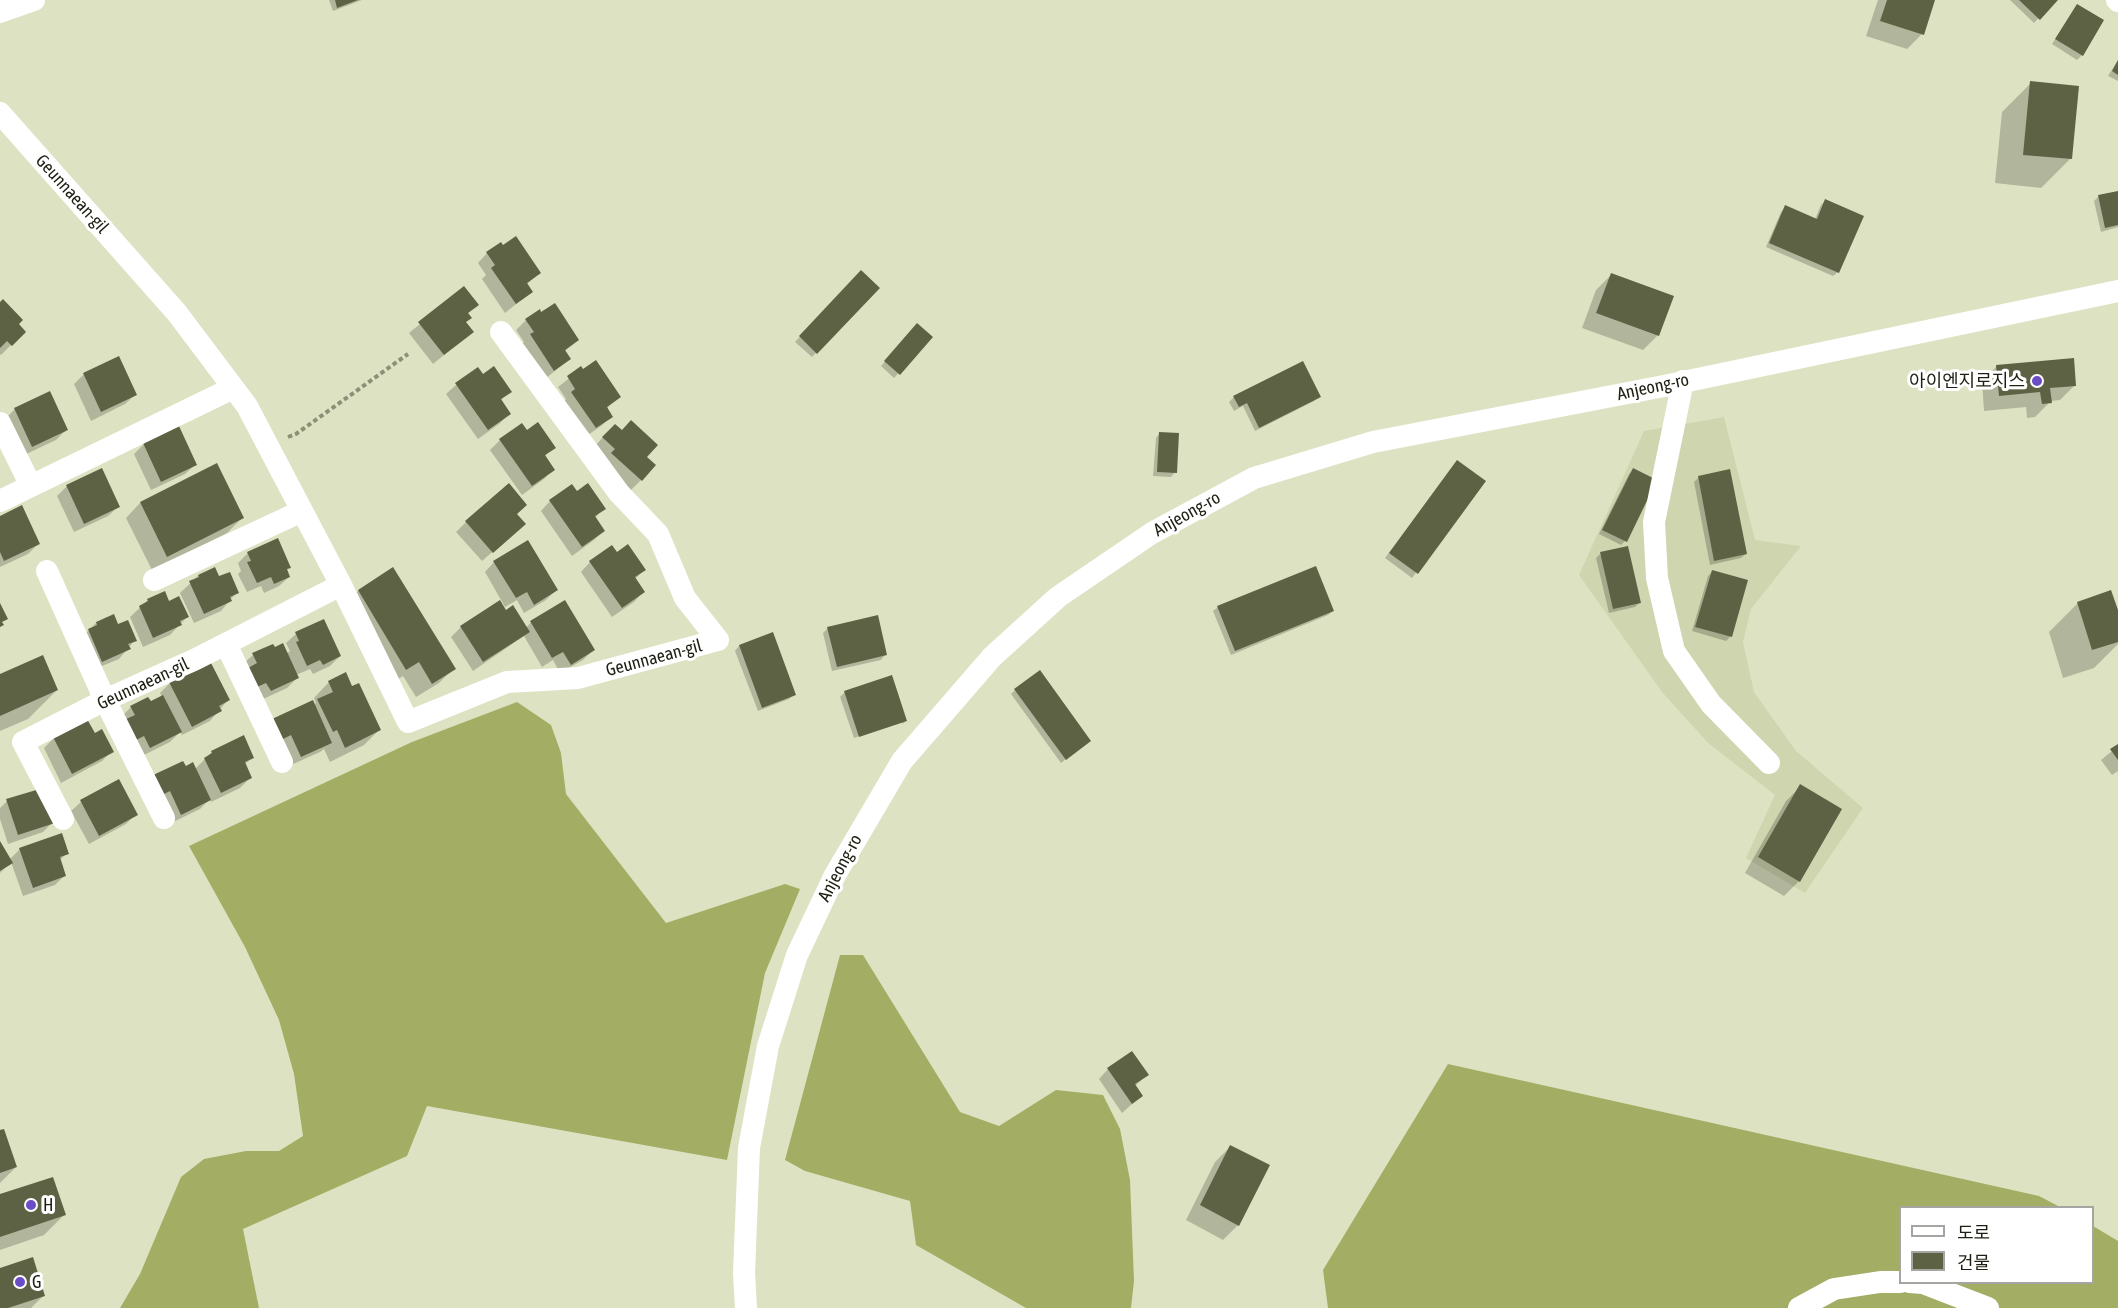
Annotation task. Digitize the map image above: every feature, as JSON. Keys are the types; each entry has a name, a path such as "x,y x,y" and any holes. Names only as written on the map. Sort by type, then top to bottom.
{"street":[{"path":"0,12 34,0"},
{"name":"Geunnaean-gil","path":"0,113 177,313 247,406 408,722 507,682 578,678 718,640 685,598 658,534 620,493 501,332"},
{"name":"Anjeong-ro","path":"746,1308 744,1273 749,1148 768,1046 797,955 835,875 902,761 992,657 1058,597 1152,533 1254,478 1373,442 2118,291"},
{"path":"1683,381 1654,522 1656,578 1674,651 1711,704 1769,763"},
{"path":"0,501 233,388"},
{"path":"0,423 31,486"},
{"path":"154,580 302,511"},
{"path":"46,571 105,700 164,818"},
{"name":"Geunnaean-gil","path":"63,819 22,742 105,700 226,644 340,585"},
{"path":"226,644 282,762"},
{"path":"1799,1308 1834,1290 1880,1282 1899,1282"},
{"path":"1926,1284 1988,1308"}],"path":[{"path":"268,446 296,434 408,354"}],"shaded area":[{"path":"1724,417 1755,540 1801,546 1751,609 1743,642 1754,692 1796,751 1863,808 1805,893 1746,858 1775,795 1708,743 1662,692 1579,575 1644,431"}],"green space":[{"path":"517,702 551,725 561,753 566,794 666,923 785,884 800,889 765,973 727,1160 427,1106 407,1156 243,1229 259,1308 120,1308 140,1274 181,1177 204,1159 246,1151 279,1151 303,1136 294,1074 279,1020 245,947 189,846 412,742"},
{"path":"840,955 863,955 960,1112 999,1126 1056,1090 1103,1095 1120,1129 1130,1180 1134,1281 1131,1308 1026,1308 916,1245 910,1201 805,1171 785,1160"},
{"path":"1448,1064 2039,1196 2058,1206 1899,1206 1899,1284 2094,1284 2094,1227 2118,1241 2118,1308 1328,1308 1323,1270"}],"building":[{"path":"335,0 358,0 337,8"},
{"path":"1887,0 1935,0 1924,35 1880,21"},
{"path":"2019,0 2058,0 2040,20"},
{"path":"2077,4 2104,20 2083,56 2055,39"},
{"path":"2118,60 2118,75 2112,71"},
{"path":"2030,81 2079,86 2072,159 2023,155"},
{"path":"2118,191 2118,225 2105,228 2098,195"},
{"path":"1825,199 1864,216 1839,273 1769,243 1785,205 1817,219"},
{"path":"516,236 541,273 527,283 533,292 516,304 491,268 495,265 486,252 501,242 503,245"},
{"path":"861,270 880,288 817,354 799,336"},
{"path":"1611,273 1674,296 1659,336 1596,313"},
{"path":"464,286 479,305 468,313 472,318 466,322 474,332 444,355 418,322"},
{"path":"3,299 23,320 19,324 26,332 12,346 7,341 0,348 0,302"},
{"path":"555,303 579,340 565,350 571,359 554,371 530,334 534,332 525,319"},
{"path":"917,323 933,337 900,375 884,361"},
{"path":"119,356 137,395 101,412 83,373"},
{"path":"2074,358 2076,386 2050,388 2052,403 2042,404 2040,392 1999,396 1996,365"},
{"path":"596,360 621,397 607,407 613,417 596,428 571,392 575,389 567,376 581,366 583,369"},
{"path":"1303,361 1321,397 1259,428 1247,403 1239,407 1233,396"},
{"path":"494,366 512,392 501,399 511,414 488,430 455,383 478,367 483,374"},
{"path":"50,391 68,430 32,447 14,408"},
{"path":"631,420 658,445 647,457 656,465 642,481 611,453 615,449 602,437 615,424 622,430"},
{"path":"538,422 556,448 545,455 555,470 532,486 499,439 522,423 527,430"},
{"path":"179,426 197,465 161,482 143,443"},
{"path":"1159,432 1179,433 1177,473 1157,472"},
{"path":"1457,460 1486,481 1418,574 1389,553"},
{"path":"217,463 244,518 167,557 140,502"},
{"path":"102,468 120,507 84,524 66,485"},
{"path":"1633,468 1657,480 1627,542 1602,530"},
{"path":"1730,469 1747,554 1714,561 1698,476"},
{"path":"509,483 527,505 517,514 526,524 493,553 465,521"},
{"path":"588,483 606,509 595,516 605,531 582,547 549,500 572,484 577,491"},
{"path":"22,505 40,544 4,561 0,552 0,516"},
{"path":"278,538 291,568 287,569 290,577 274,584 271,577 257,583 247,562 251,561 247,552"},
{"path":"528,540 558,590 534,605 527,592 516,598 493,561"},
{"path":"628,544 646,570 635,577 645,592 622,608 589,561 612,545 617,552"},
{"path":"1628,546 1641,603 1613,609 1600,552"},
{"path":"1316,566 1334,611 1235,651 1217,606"},
{"path":"215,567 219,576 230,572 239,593 230,597 232,601 204,614 189,581"},
{"path":"393,567 456,669 432,684 419,662 406,670 358,590"},
{"path":"1712,570 1748,580 1732,637 1695,627"},
{"path":"2111,590 2118,610 2118,642 2092,650 2077,602"},
{"path":"165,591 169,601 179,596 189,617 180,621 182,625 153,638 139,606 148,601 147,599"},
{"path":"500,600 506,610 513,605 530,632 483,662 460,626"},
{"path":"565,600 595,650 571,665 563,652 552,658 530,621"},
{"path":"0,603 8,619 2,622 4,625 0,627"},
{"path":"114,614 118,624 128,620 137,641 128,644 131,649 102,662 88,629 97,625 96,622"},
{"path":"878,615 887,655 837,667 827,627"},
{"path":"324,619 341,656 323,665 320,660 307,666 296,642 299,641 295,632"},
{"path":"773,632 796,695 762,708 739,645"},
{"path":"283,643 299,678 271,691 266,683 257,687 248,668 257,663 252,653 273,644 275,647"},
{"path":"43,655 58,690 0,716 0,674"},
{"path":"210,661 230,700 219,706 222,711 192,727 169,682"},
{"path":"1040,670 1091,741 1066,760 1014,689"},
{"path":"346,672 352,686 359,683 381,730 345,748 337,730 333,732 317,699 333,692 328,681"},
{"path":"892,675 907,721 859,737 844,691"},
{"path":"163,695 182,732 150,748 144,736 134,741 124,720 135,715 130,706 148,697 151,701"},
{"path":"313,700 332,743 301,757 291,735 281,740 272,719"},
{"path":"87,719 95,733 102,729 114,752 72,774 53,737"},
{"path":"244,735 254,758 245,762 252,778 221,793 204,758 212,753 211,751"},
{"path":"2118,744 2118,760 2110,749"},
{"path":"183,761 186,766 193,762 211,800 181,815 170,791 160,796 151,776"},
{"path":"119,779 138,815 99,836 80,800"},
{"path":"1800,784 1842,809 1800,882 1758,857"},
{"path":"43,788 55,823 18,835 6,799"},
{"path":"62,833 69,854 60,857 66,876 33,888 19,848"},
{"path":"0,841 13,863 0,871"},
{"path":"1132,1051 1149,1075 1135,1084 1143,1096 1132,1104 1107,1068"},
{"path":"4,1129 17,1167 0,1173 0,1130"},
{"path":"1230,1145 1270,1165 1239,1226 1200,1205"},
{"name":"H","path":"53,1177 66,1215 0,1237 0,1194"},
{"name":"G","path":"33,1257 45,1296 8,1308 0,1308 0,1268"}],"place":[{"name":"아이엔지로지스","path":"2037,381"},
{"name":"H","path":"31,1205"},
{"name":"G","path":"20,1282"}]}
